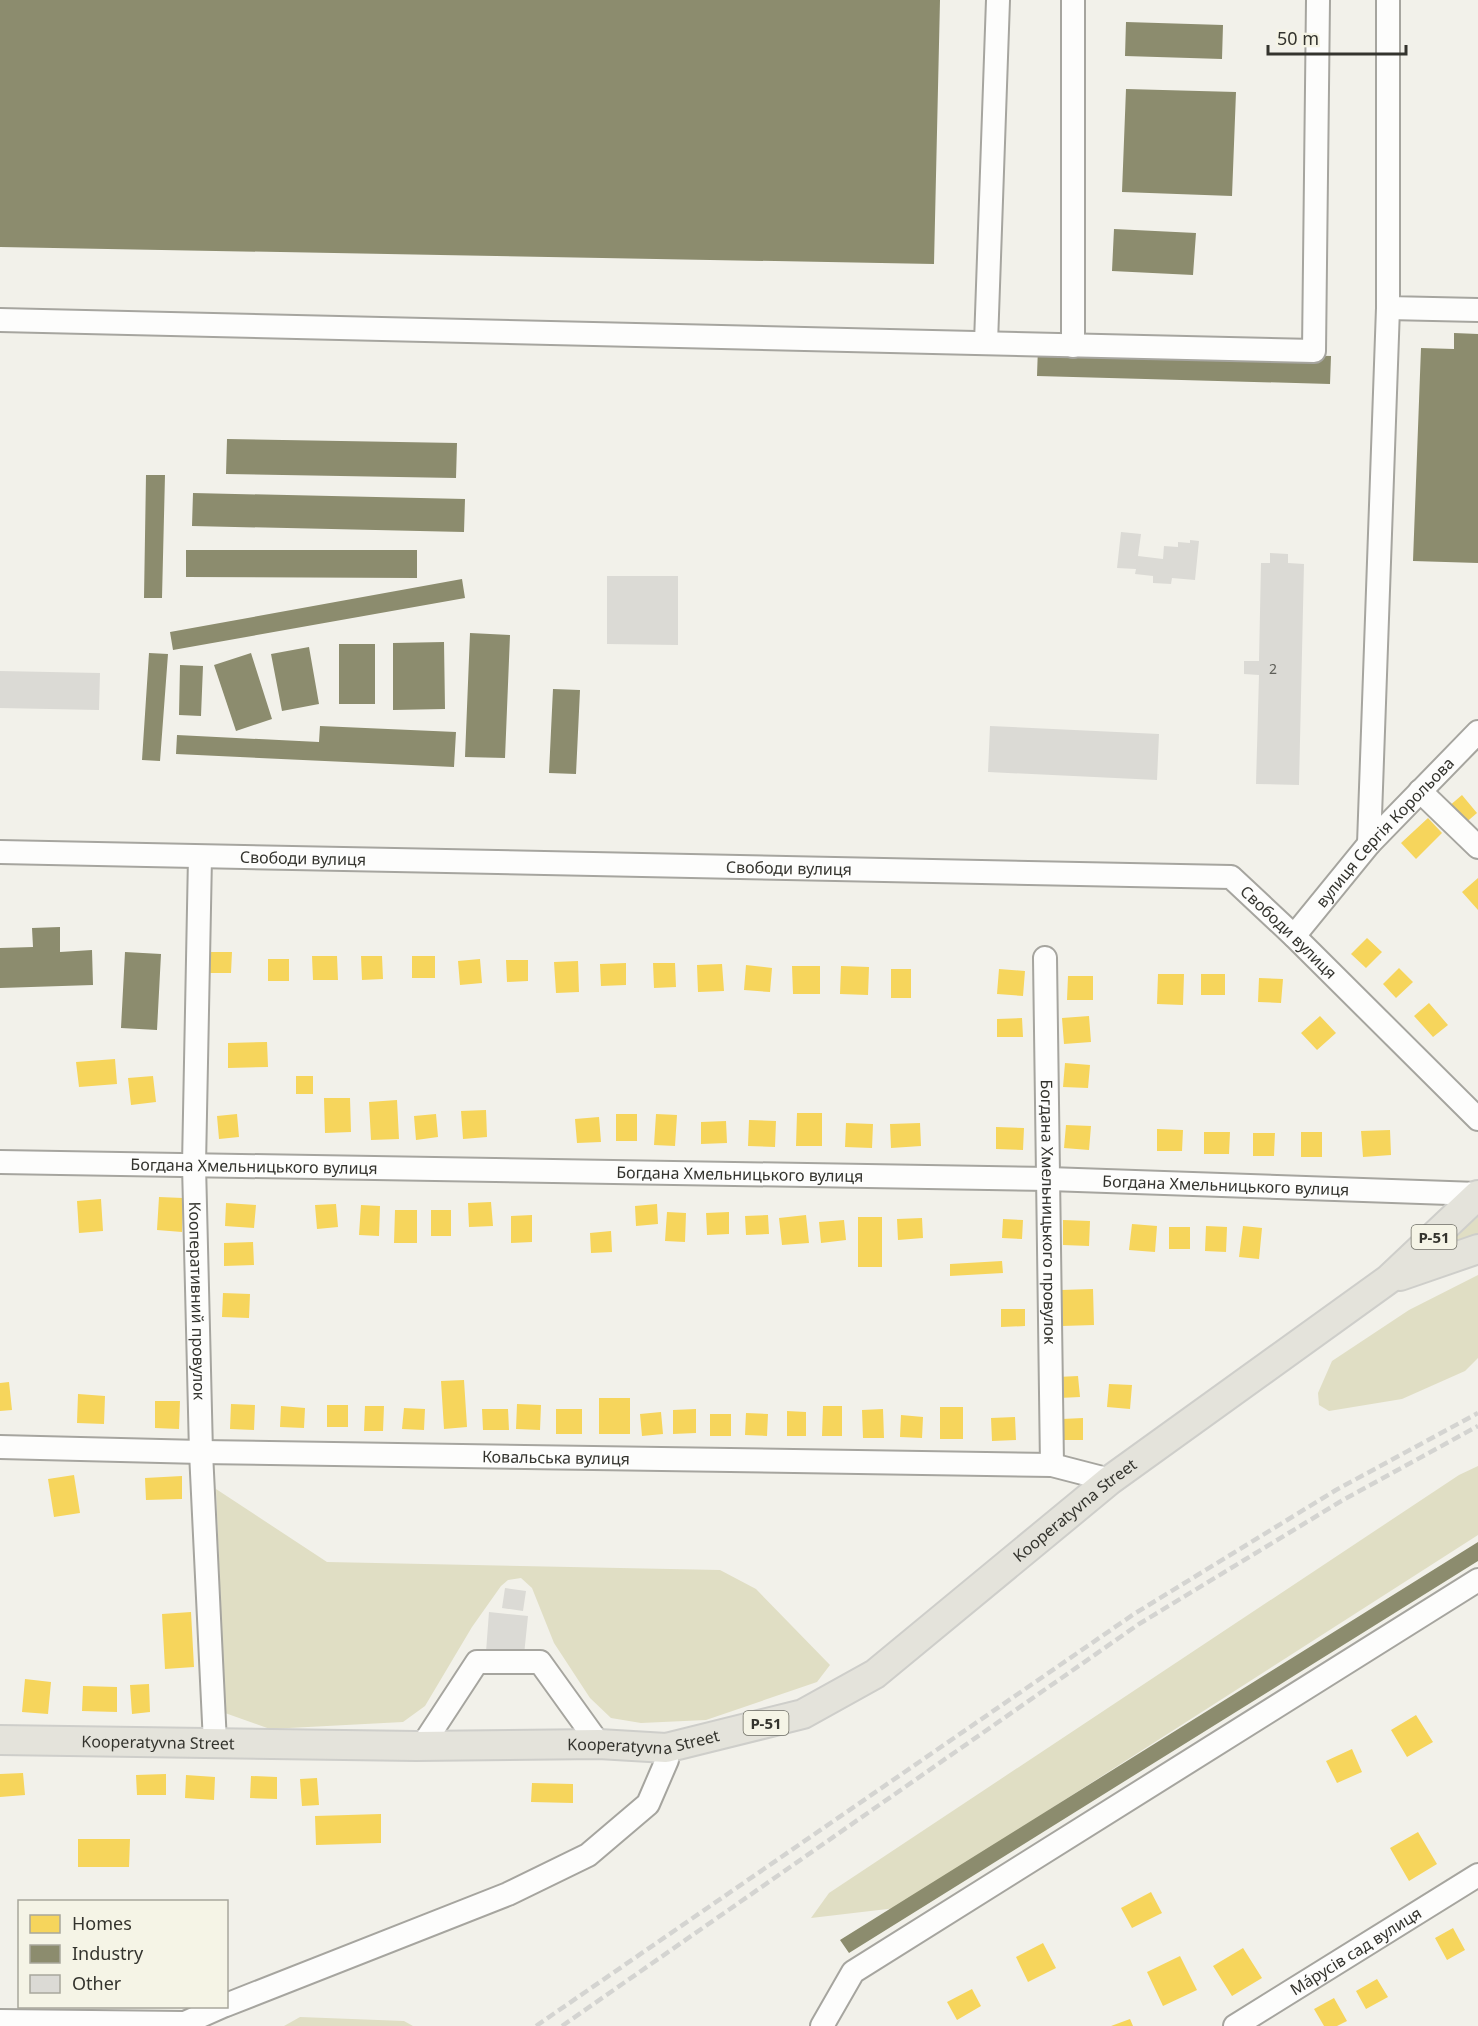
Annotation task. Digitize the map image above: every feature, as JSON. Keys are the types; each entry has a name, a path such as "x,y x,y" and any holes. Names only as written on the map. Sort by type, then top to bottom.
{"main road":[{"name":"Р-51","path":"1389,1279 1478,1195"},
{"name":"Р-51","path":"1389,1279 1478,1249"},
{"name":"Kooperatyvna Street","path":"0,1740 422,1746 599,1744 666,1748 802,1714 875,1674 1110,1480 1389,1279"}],"street":[{"path":"986,344 998,0"},
{"path":"1072,346 1073,0"},
{"path":"0,320 1314,351 1318,0"},
{"path":"1369,844 1388,308 1388,0"},
{"path":"1388,308 1478,310"},
{"name":"вулиця Сергія Корольова","path":"1294,936 1369,844 1478,732"},
{"path":"1420,791 1478,847"},
{"name":"Свободи вулиця","path":"0,852 1231,877 1294,936 1478,1119"},
{"name":"Кооперативний провулок","path":"200,857 194,1165 201,1452 215,1743"},
{"name":"Богдана Хмельницького провулок","path":"1045,958 1052,1465"},
{"name":"Богдана Хмельницького вулиця","path":"0,1162 1049,1179 1478,1195"},
{"name":"Ковальська вулиця","path":"0,1447 1052,1465 1110,1480"},
{"path":"822,2026 853,1972 1478,1580"},
{"path":"422,1746 477,1662 540,1662 599,1744"},
{"path":"228,2005 508,1894 588,1856 648,1804 667,1760 666,1748"},
{"name":"Мáрусів сад вулиця","path":"1235,2026 1478,1875"},
{"path":"0,2021 180,2024 220,2008"}],"shaded area":[{"path":"1478,1212 1478,1235 1446,1250 1442,1243"},
{"path":"1478,1275 1478,1358 1465,1371 1402,1399 1329,1411 1319,1405 1318,1393 1332,1361 1409,1310"},
{"path":"1478,1466 1478,1535 896,1908 811,1918 829,1893 1459,1475"},
{"path":"216,1489 327,1562 720,1570 756,1589 830,1665 817,1682 706,1720 641,1723 611,1718 590,1698 554,1643 532,1588 521,1578 508,1580 501,1586 472,1627 425,1706 403,1722 270,1729 225,1713"},
{"path":"300,2017 404,2021 413,2026 284,2026"}],"building: Homes":[{"path":"1462,795 1477,813 1463,825 1448,807"},
{"path":"1428,818 1442,833 1416,859 1401,843"},
{"path":"1478,878 1478,910 1462,892"},
{"path":"1367,938 1382,952 1366,968 1351,954"},
{"path":"210,952 232,952 231,973 209,973"},
{"path":"312,956 337,956 338,980 313,980"},
{"path":"361,956 382,956 383,979 362,980"},
{"path":"412,956 435,956 435,978 412,978"},
{"path":"268,959 289,959 289,981 268,981"},
{"path":"480,959 482,983 460,985 458,961"},
{"path":"506,960 528,960 528,981 507,982"},
{"path":"578,961 579,992 556,993 554,962"},
{"path":"626,963 626,985 601,986 600,964"},
{"path":"653,963 675,963 676,987 654,988"},
{"path":"722,964 724,991 698,992 697,965"},
{"path":"746,965 772,968 770,992 744,990"},
{"path":"792,966 820,966 820,994 793,994"},
{"path":"841,966 869,967 868,995 840,994"},
{"path":"1399,968 1413,982 1396,998 1383,984"},
{"path":"891,969 911,969 911,998 891,998"},
{"path":"999,969 1025,971 1023,996 997,994"},
{"path":"1158,974 1184,974 1183,1005 1157,1004"},
{"path":"1201,974 1225,974 1225,995 1201,995"},
{"path":"1068,976 1093,976 1093,1000 1067,1000"},
{"path":"1259,978 1283,979 1281,1003 1258,1002"},
{"path":"1429,1003 1448,1025 1433,1037 1414,1016"},
{"path":"1089,1016 1091,1042 1064,1044 1062,1018"},
{"path":"1320,1016 1336,1033 1317,1050 1301,1033"},
{"path":"1022,1018 1023,1037 997,1037 997,1019"},
{"path":"267,1042 268,1067 228,1068 228,1043"},
{"path":"115,1059 117,1084 79,1087 76,1062"},
{"path":"1065,1063 1090,1065 1088,1088 1063,1087"},
{"path":"153,1076 156,1102 131,1105 128,1078"},
{"path":"296,1076 313,1076 313,1094 296,1094"},
{"path":"324,1098 350,1098 351,1132 325,1133"},
{"path":"397,1100 399,1139 371,1140 369,1102"},
{"path":"486,1110 487,1137 463,1139 461,1111"},
{"path":"797,1113 822,1113 822,1146 796,1146"},
{"path":"237,1114 239,1137 219,1139 217,1116"},
{"path":"436,1114 438,1137 416,1140 414,1116"},
{"path":"616,1114 637,1114 637,1141 616,1141"},
{"path":"656,1114 677,1115 675,1146 654,1145"},
{"path":"599,1117 601,1142 577,1143 575,1119"},
{"path":"749,1120 776,1121 775,1147 748,1146"},
{"path":"726,1121 727,1143 701,1144 701,1122"},
{"path":"846,1123 873,1124 872,1148 845,1147"},
{"path":"920,1123 921,1146 891,1148 890,1124"},
{"path":"1066,1125 1091,1126 1089,1150 1064,1148"},
{"path":"996,1127 1024,1128 1023,1150 996,1149"},
{"path":"1157,1129 1183,1130 1182,1151 1157,1151"},
{"path":"1390,1130 1391,1155 1363,1157 1361,1131"},
{"path":"1204,1132 1230,1132 1229,1154 1204,1154"},
{"path":"1301,1132 1322,1132 1322,1157 1301,1157"},
{"path":"1253,1133 1275,1133 1274,1156 1253,1156"},
{"path":"159,1197 183,1198 182,1232 157,1230"},
{"path":"101,1199 103,1231 79,1233 77,1201"},
{"path":"491,1202 493,1226 469,1227 468,1203"},
{"path":"226,1203 256,1205 254,1228 225,1226"},
{"path":"336,1204 338,1227 317,1229 315,1205"},
{"path":"657,1204 658,1224 636,1226 635,1206"},
{"path":"361,1205 380,1206 379,1236 359,1235"},
{"path":"395,1210 417,1210 417,1243 394,1243"},
{"path":"431,1210 451,1210 451,1236 431,1236"},
{"path":"667,1212 686,1213 685,1242 665,1241"},
{"path":"729,1212 729,1234 707,1235 706,1213"},
{"path":"532,1215 532,1242 511,1243 511,1216"},
{"path":"768,1215 769,1234 746,1235 745,1216"},
{"path":"806,1215 809,1243 782,1245 779,1218"},
{"path":"858,1217 882,1217 882,1267 858,1267"},
{"path":"922,1218 923,1238 898,1240 897,1219"},
{"path":"1003,1219 1023,1220 1022,1239 1002,1238"},
{"path":"844,1220 846,1240 821,1243 819,1222"},
{"path":"1063,1220 1090,1221 1089,1246 1063,1245"},
{"path":"1132,1224 1157,1226 1155,1252 1129,1250"},
{"path":"1206,1226 1227,1227 1226,1252 1205,1251"},
{"path":"1243,1226 1262,1228 1259,1259 1239,1257"},
{"path":"1169,1227 1190,1227 1190,1249 1169,1249"},
{"path":"611,1231 612,1252 591,1253 590,1233"},
{"path":"253,1242 254,1265 224,1266 224,1243"},
{"path":"1002,1261 1003,1273 950,1276 950,1264"},
{"path":"1093,1289 1094,1325 1062,1326 1061,1290"},
{"path":"223,1293 250,1294 249,1318 222,1317"},
{"path":"1001,1309 1025,1309 1025,1326 1001,1327"},
{"path":"1078,1376 1080,1397 1059,1398 1057,1377"},
{"path":"464,1380 467,1427 444,1429 441,1381"},
{"path":"9,1382 12,1410 0,1411 0,1383"},
{"path":"1109,1384 1132,1385 1130,1409 1107,1407"},
{"path":"78,1394 105,1396 104,1424 77,1423"},
{"path":"599,1398 630,1398 630,1434 599,1434"},
{"path":"155,1401 180,1401 179,1429 155,1428"},
{"path":"231,1404 255,1405 254,1430 230,1429"},
{"path":"517,1404 541,1405 540,1430 516,1429"},
{"path":"327,1405 348,1405 348,1427 327,1427"},
{"path":"281,1406 305,1408 304,1428 280,1427"},
{"path":"365,1406 384,1406 383,1431 364,1431"},
{"path":"823,1406 842,1406 842,1436 822,1436"},
{"path":"940,1407 963,1407 963,1439 940,1439"},
{"path":"404,1408 425,1409 424,1430 402,1429"},
{"path":"482,1409 508,1409 509,1430 483,1430"},
{"path":"556,1409 582,1409 582,1434 556,1434"},
{"path":"696,1409 696,1433 673,1434 673,1410"},
{"path":"883,1409 884,1438 863,1438 862,1410"},
{"path":"787,1411 806,1412 806,1436 787,1436"},
{"path":"661,1412 663,1434 642,1436 640,1414"},
{"path":"746,1413 768,1414 767,1436 745,1435"},
{"path":"710,1414 731,1414 731,1436 710,1436"},
{"path":"901,1415 923,1417 922,1438 900,1437"},
{"path":"1015,1417 1016,1440 992,1441 991,1418"},
{"path":"1083,1418 1083,1440 1062,1440 1062,1419"},
{"path":"74,1475 80,1513 54,1517 48,1479"},
{"path":"182,1476 182,1499 146,1500 145,1478"},
{"path":"191,1612 194,1667 165,1669 162,1614"},
{"path":"25,1679 51,1682 48,1714 22,1712"},
{"path":"149,1684 150,1712 132,1714 130,1685"},
{"path":"83,1686 117,1687 117,1712 82,1711"},
{"path":"1416,1715 1433,1742 1407,1757 1391,1730"},
{"path":"1352,1749 1362,1772 1337,1783 1326,1761"},
{"path":"23,1773 25,1795 0,1797 0,1774"},
{"path":"166,1774 166,1795 137,1795 136,1775"},
{"path":"186,1775 215,1777 214,1800 185,1798"},
{"path":"251,1776 277,1777 277,1799 250,1798"},
{"path":"317,1778 319,1805 302,1806 300,1779"},
{"path":"532,1783 573,1784 573,1803 531,1802"},
{"path":"381,1814 381,1843 316,1845 315,1816"},
{"path":"1418,1832 1437,1864 1409,1881 1390,1848"},
{"path":"78,1839 130,1839 129,1867 78,1867"},
{"path":"1151,1892 1162,1913 1132,1928 1121,1908"},
{"path":"1453,1928 1465,1950 1447,1960 1435,1938"},
{"path":"1043,1943 1056,1968 1028,1982 1016,1957"},
{"path":"1243,1948 1262,1978 1232,1996 1213,1966"},
{"path":"1180,1956 1197,1990 1163,2006 1147,1972"},
{"path":"1377,1979 1388,1997 1366,2009 1356,1991"},
{"path":"972,1989 981,2006 957,2020 947,2002"},
{"path":"1334,1998 1347,2021 1337,2026 1324,2026 1314,2009"},
{"path":"1130,2019 1133,2026 1111,2026"}],"building: Industry":[{"path":"0,0 940,0 934,264 0,247"},
{"path":"1126,22 1223,25 1222,59 1125,56"},
{"path":"1126,89 1236,92 1232,196 1122,192"},
{"path":"1114,229 1196,233 1193,275 1112,271"},
{"path":"1454,333 1478,334 1478,563 1413,561 1421,348 1454,349"},
{"path":"1038,347 1331,356 1330,384 1037,376"},
{"path":"227,439 457,443 456,478 226,474"},
{"path":"146,475 165,475 162,598 144,598"},
{"path":"193,493 465,499 464,532 192,526"},
{"path":"186,550 417,550 417,578 186,577"},
{"path":"462,579 465,598 173,650 170,632"},
{"path":"470,633 510,635 505,758 465,757"},
{"path":"444,642 445,709 393,710 393,643"},
{"path":"339,644 375,644 375,704 339,704"},
{"path":"309,647 319,704 282,711 271,654"},
{"path":"149,653 168,654 160,761 142,760"},
{"path":"251,653 272,719 236,731 214,665"},
{"path":"180,665 203,666 201,716 179,715"},
{"path":"553,689 580,690 576,774 549,773"},
{"path":"320,726 456,732 454,767 176,754 177,735 319,742"},
{"path":"60,927 60,952 92,950 93,985 0,988 0,948 33,947 32,928"},
{"path":"125,952 161,954 157,1030 121,1028"},
{"path":"1478,1542 1478,1561 849,1953 840,1940"}],"building: Other":[{"path":"1121,532 1141,534 1138,556 1163,559 1164,546 1178,547 1178,542 1199,541 1195,580 1172,578 1171,584 1153,583 1153,576 1135,574 1136,569 1117,568"},
{"path":"1270,553 1288,554 1288,563 1304,564 1299,785 1256,784 1259,675 1244,674 1244,661 1259,661 1261,563 1270,563"},
{"path":"607,576 678,576 678,645 607,644"},
{"path":"0,671 100,673 99,710 0,708"},
{"path":"990,726 1159,734 1157,780 988,772"},
{"path":"505,1588 526,1591 523,1611 502,1608"},
{"path":"489,1612 528,1616 524,1655 486,1652"}],"railway":[{"path":"536,2026 1134,1614 1336,1490 1478,1413"},
{"path":"562,2026 1139,1624 1343,1500 1478,1426"}]}
